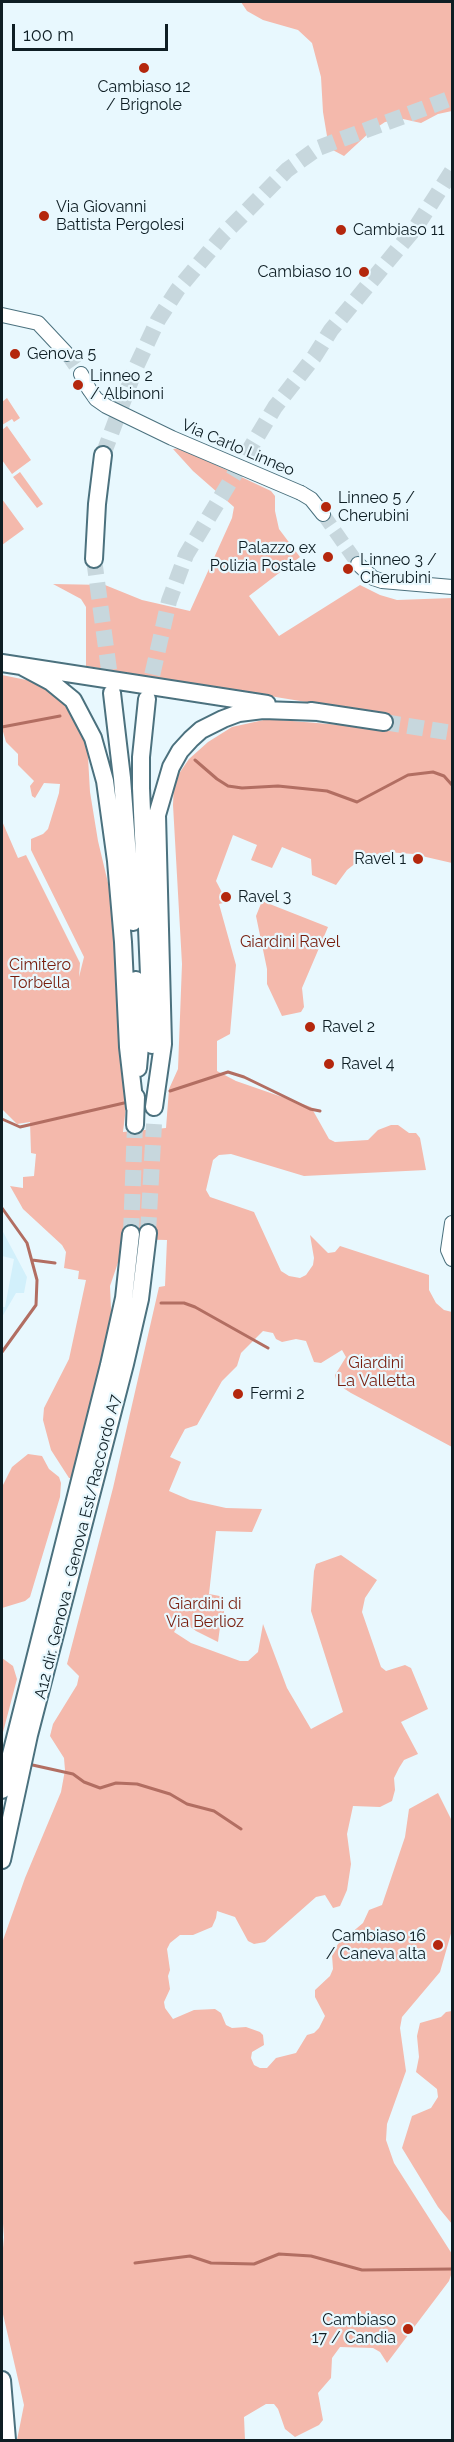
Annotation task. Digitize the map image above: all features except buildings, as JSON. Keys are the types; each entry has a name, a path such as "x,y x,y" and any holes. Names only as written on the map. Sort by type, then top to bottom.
{"highway":[{"path":"94,559 103,454"},
{"path":"2,663 384,722"},
{"path":"21,666 51,682 73,700 93,738 105,781 116,861 135,1117 140,1046 135,944 122,778 112,693"},
{"path":"147,699 141,757 141,788 154,1124"},
{"path":"154,1107 163,1044 157,815 171,766 180,752 201,730 239,713 263,710 319,712"},
{"name":"A12 dir. Genova - Genova Est/Raccordo A7","path":"2,1860 29,1735 125,1364 140,1299 148,1233"},
{"path":"2,1790 109,1365 124,1298 131,1234"},
{"path":"2,2380 7,2440"}],"street":[{"path":"2,315 38,323 67,354"},
{"name":"Via Carlo Linneo","path":"81,374 96,399 106,406 172,438 302,493 311,499 323,514"},
{"path":"358,564 373,578 382,581 453,587"},
{"path":"453,1223 448,1245 453,1259"}],"shaded area":[{"path":"2,1230 27,1277 24,1293 16,1293 2,1317 2,1307 5,1307 14,1259 2,1256"}],"green space":[{"path":"241,2 452,2 452,111 438,114 421,123 403,119 385,122 370,132 344,156 329,148 323,112 321,77 312,43 298,30 263,20 247,11"},
{"path":"7,398 20,418 14,422 12,419 2,425 2,402"},
{"path":"7,426 31,460 12,474 2,460 2,430"},
{"path":"180,448 271,491 275,496 275,511 279,529 300,557 249,596 279,636 360,585 397,600 452,598 452,863 413,854 387,852 362,858 347,870 336,885 312,875 311,859 282,847 272,868 251,860 257,845 233,835 216,881 227,902 219,904 236,965 230,1034 217,1041 217,1071 236,1081 311,1107 329,1139 335,1142 368,1140 378,1130 391,1125 398,1125 409,1133 416,1133 420,1138 426,1170 304,1176 231,1154 219,1155 213,1160 206,1190 210,1197 254,1212 281,1271 289,1276 300,1278 306,1275 313,1265 310,1235 328,1253 335,1252 340,1246 429,1275 429,1290 436,1303 444,1310 452,1312 452,1447 337,1384 335,1375 346,1357 342,1350 321,1363 314,1362 306,1341 296,1339 282,1342 276,1339 273,1333 263,1331 241,1353 237,1366 222,1381 197,1425 185,1429 170,1457 181,1462 169,1491 190,1500 226,1508 262,1509 252,1532 216,1531 209,1594 225,1597 223,1627 220,1627 218,1642 181,1620 174,1632 191,1643 240,1661 248,1661 258,1652 263,1624 287,1688 311,1729 343,1712 311,1611 316,1564 341,1555 377,1580 365,1598 362,1612 381,1667 386,1671 405,1665 411,1668 428,1709 401,1722 418,1754 404,1760 399,1768 394,1778 395,1790 392,1801 380,1807 353,1806 347,1834 351,1864 347,1890 340,1906 333,1908 325,1895 316,1897 265,1942 254,1944 248,1941 235,1917 217,1911 212,1927 193,1935 180,1935 170,1943 167,1949 170,1989 164,2002 165,2008 173,2019 194,2010 215,2009 221,2013 226,2025 232,2028 246,2027 260,2032 263,2035 264,2045 252,2052 251,2058 254,2065 260,2068 267,2068 276,2058 296,2053 307,2035 319,2028 325,2016 315,1997 315,1990 330,1976 333,1969 332,1955 338,1944 363,1923 369,1910 382,1905 405,1837 409,1809 438,1793 452,1821 452,1930 440,1972 402,2017 400,2028 406,2071 387,2124 386,2140 394,2163 452,2254 452,2272 449,2281 387,2363 380,2352 373,2348 340,2347 332,2358 331,2378 318,2393 323,2420 319,2425 295,2437 285,2429 274,2404 266,2404 244,2417 245,2440 17,2440 24,2405 2,2310 4,2237 2,2210 2,1943 25,1878 61,1792 65,1770 64,1758 50,1736 53,1724 77,1685 79,1676 67,1664 113,1488 159,1287 165,1286 167,1240 122,1239 122,1251 110,1286 112,1332 77,1479 69,1478 51,1450 43,1420 44,1408 69,1359 86,1280 78,1279 79,1271 64,1268 66,1252 62,1245 23,1209 10,1186 23,1188 23,1177 34,1176 36,1154 31,1153 30,1122 17,1124 2,1109 2,821 18,858 26,855 80,963 79,977 84,957 31,850 31,839 48,829 60,784 44,783 35,798 32,796 30,786 34,781 18,765 18,754 6,742 2,728 2,675 41,683 58,695 71,710 87,740 90,792 98,841 114,908 125,1081 126,1107 123,1132 166,1128 169,1089 178,1069 182,964 173,805 174,781 189,759 208,742 232,727 268,719 389,729 392,716 86,666 86,607 81,599 53,584 105,585 142,600 190,611 232,518 234,507 193,471 173,449"},
{"path":"20,472 43,504 37,508 13,477"},
{"path":"2,499 24,529 2,545"},
{"name":"Giardini Ravel","path":"262,901 328,927 302,988 304,1007 301,1012 282,1016 267,984 267,969 256,916"},
{"path":"28,1454 42,1456 49,1469 59,1477 60,1497 30,1597 25,1601 2,1608 2,1487 12,1467"},
{"path":"2,1658 13,1666 17,1679 2,1736"},
{"path":"452,2011 452,2224 438,2207 402,2148 412,2116 431,2108 438,2097 437,2089 416,2072 419,2057 417,2036 420,2023"}],"waterway":[{"path":"2,727 60,716"},
{"path":"195,760 228,786 242,788 278,786 327,791 357,802 408,775 433,772 444,776 452,785"},
{"path":"170,1091 228,1072 244,1077 310,1109 320,1111"},
{"path":"2,1119 20,1127 124,1103"},
{"path":"2,1208 27,1243 37,1280 36,1305 2,1352"},
{"path":"32,1260 55,1263"},
{"path":"161,1303 184,1303 195,1307 268,1348"},
{"path":"28,1764 73,1774 84,1782 100,1788 116,1783 137,1784 170,1794 187,1804 214,1811 241,1829"},
{"path":"135,2263 190,2256 211,2263 254,2264 279,2254 311,2256 362,2270 452,2269"}],"tunnel":[{"path":"103,455 136,367 158,320 178,289 223,235 287,170 318,148 452,98"},
{"path":"147,698 169,601 186,555 275,407 314,357 331,330 416,227 452,171"},
{"path":"67,354 81,374"},
{"path":"323,514 358,564"},
{"path":"94,559 112,692"},
{"path":"384,722 452,733"},
{"path":"148,1233 154,1124"},
{"path":"131,1234 135,1125"}],"place":[{"name":"Cambiaso 12 / Brignole","path":"144,68"},
{"name":"Via Giovanni Battista Pergolesi","path":"44,216"},
{"name":"Cambiaso 11","path":"341,230"},
{"name":"Cambiaso 10","path":"364,272"},
{"name":"Genova 5","path":"15,354"},
{"name":"Linneo 2 / Albinoni","path":"78,385"},
{"name":"Linneo 5 / Cherubini","path":"326,507"},
{"name":"Palazzo ex Polizia Postale","path":"328,557"},
{"name":"Linneo 3 / Cherubini","path":"348,569"},
{"name":"Ravel 1","path":"418,859"},
{"name":"Ravel 3","path":"226,897"},
{"name":"Ravel 2","path":"310,1027"},
{"name":"Ravel 4","path":"329,1064"},
{"name":"Fermi 2","path":"238,1394"},
{"name":"Cambiaso 16 / Caneva alta","path":"438,1945"},
{"name":"Cambiaso 17 / Candia","path":"408,2329"}],"park label":[{"name":"Cimitero Torbella","path":"40,974"},
{"name":"Giardini La Valletta","path":"376,1372"},
{"name":"Giardini di Via Berlioz","path":"205,1613"}]}
